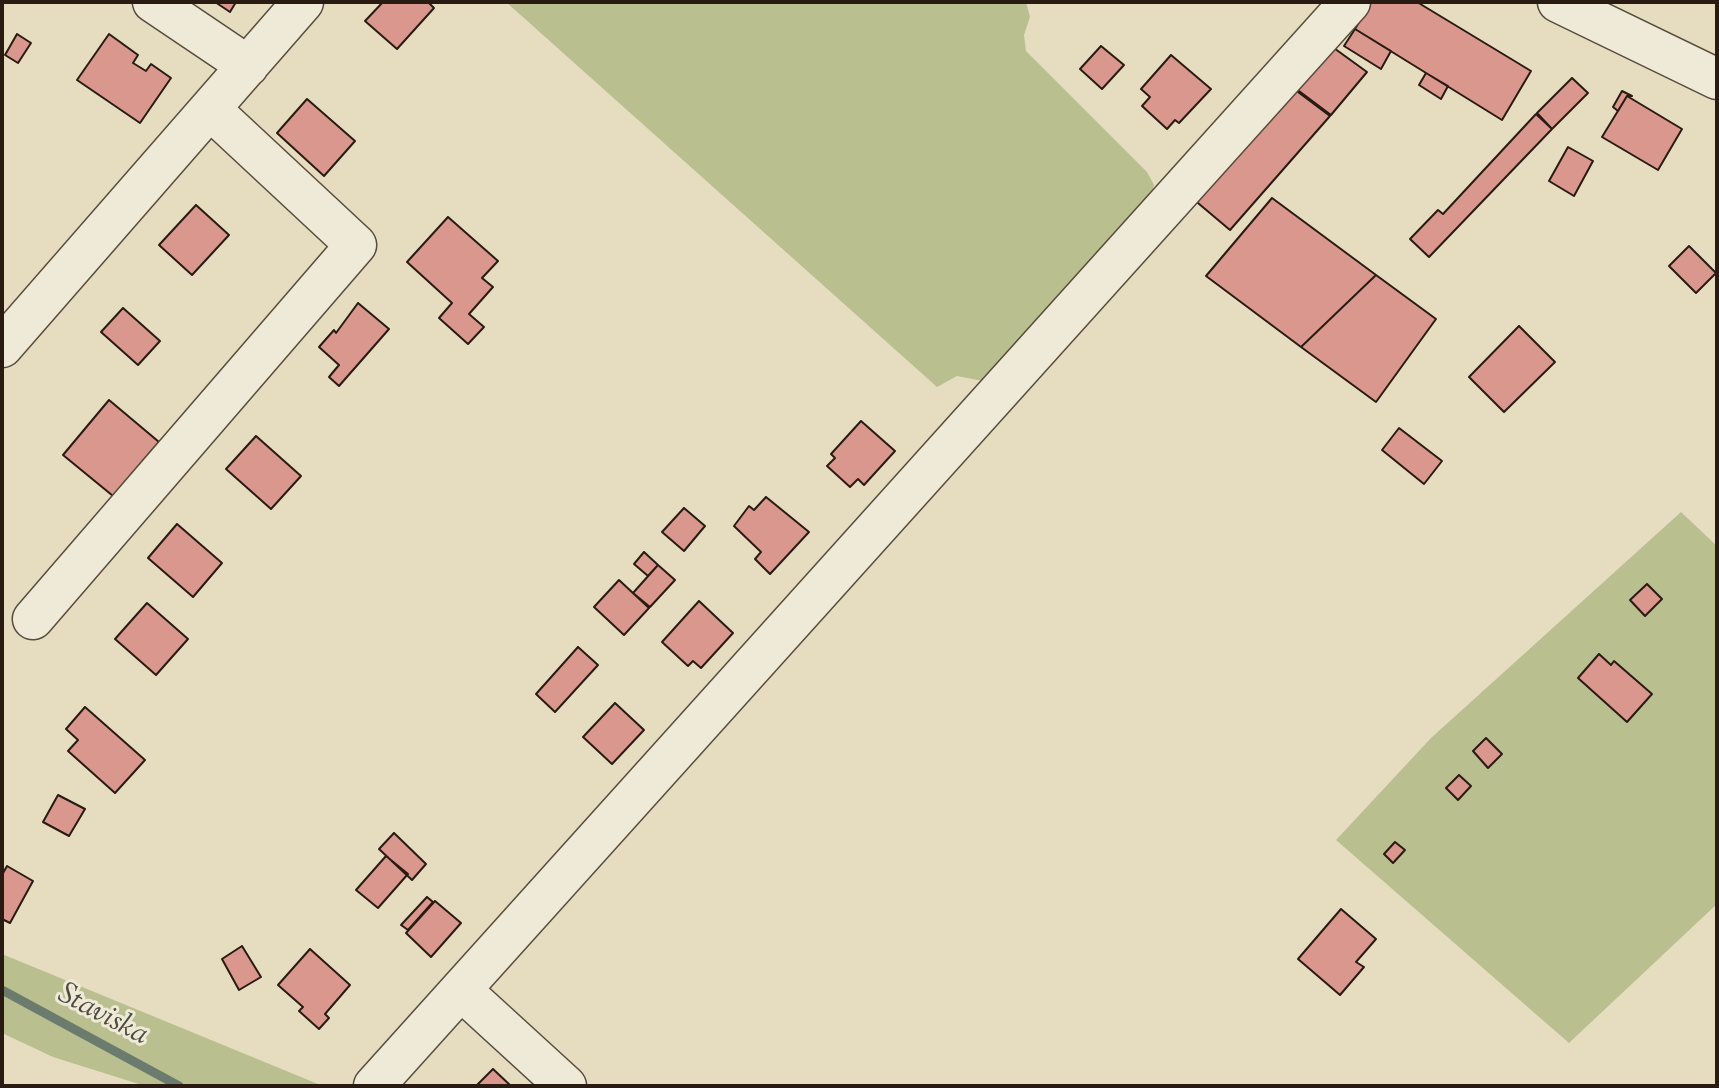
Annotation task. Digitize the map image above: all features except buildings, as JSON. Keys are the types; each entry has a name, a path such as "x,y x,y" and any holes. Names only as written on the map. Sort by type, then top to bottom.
{"street":[{"path":"153,2 248,66"},
{"path":"2,347 303,2"},
{"path":"374,1086 1350,2"},
{"path":"1558,2 1717,79"},
{"path":"33,619 356,245 210,109"},
{"path":"461,990 566,1086"}],"green space":[{"path":"506,2 1026,2 1030,17 1024,35 1026,51 1147,172 1154,185 1149,201 1108,241 1075,288 988,382 957,376 937,387"},
{"path":"1681,512 1717,546 1717,904 1569,1043 1336,840 1431,738"},
{"path":"2,954 319,1086 145,1086 53,1057 2,1033"}],"waterway":[{"name":"Staviska","path":"2,990 179,1086"}]}
